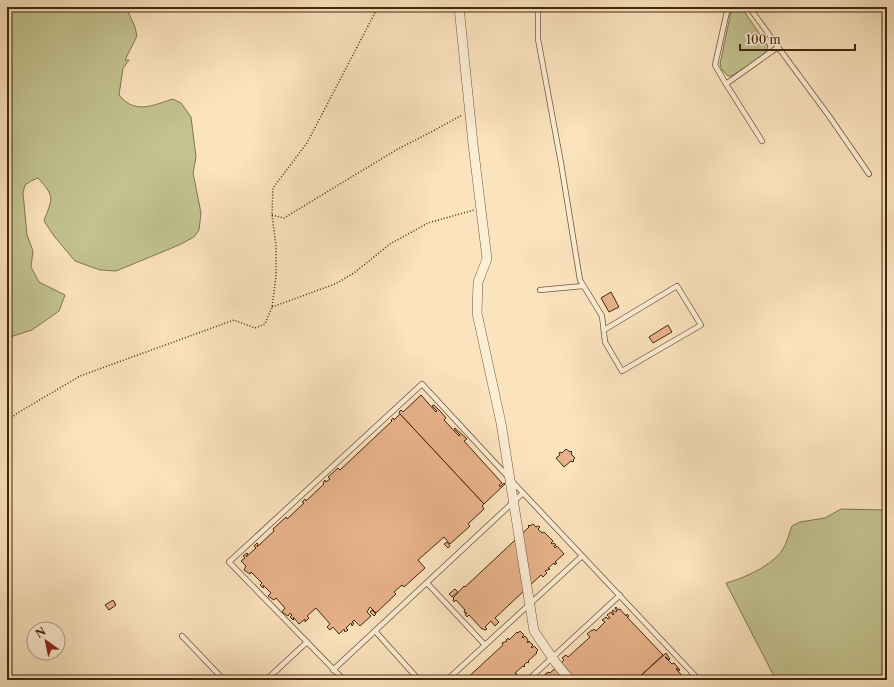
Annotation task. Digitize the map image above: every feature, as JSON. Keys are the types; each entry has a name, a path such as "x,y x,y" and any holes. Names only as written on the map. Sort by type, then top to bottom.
{"street":[{"path":"459,7 487,259 478,282 477,313 501,423 534,631 556,663 570,680"}],"lane":[{"path":"538,7 538,39 561,163 580,280 602,316 605,342 622,371 701,325 677,286 604,330"},
{"path":"728,7 714,65 762,141"},
{"path":"749,7 829,116 869,174"},
{"path":"726,84 778,47"},
{"path":"540,290 583,286"},
{"path":"344,680 229,562 422,384 699,680"},
{"path":"333,670 523,493"},
{"path":"448,680 582,556"},
{"path":"427,583 485,646"},
{"path":"528,680 620,595"},
{"path":"375,631 419,680"},
{"path":"182,636 224,680"},
{"path":"266,680 307,642"}],"path":[{"path":"7,422 16,414 80,376 234,320 255,328 265,324 272,307 276,276 276,245 272,215 273,188 307,143 378,7"},
{"path":"272,215 284,218 396,150 470,110"},
{"path":"272,307 335,284 354,273 390,244 428,223 481,208"}],"green space":[{"path":"7,7 126,7 135,27 137,36 125,60 129,60 123,68 119,95 131,105 138,107 151,106 173,99 181,103 191,117 196,157 193,173 201,213 199,230 194,237 179,245 116,271 100,270 75,261 54,236 44,221 50,203 50,194 38,178 31,181 25,185 23,193 27,235 33,251 31,267 39,282 65,295 59,311 32,330 7,338"},
{"path":"732,7 741,7 768,46 763,54 758,58 732,76 728,76 722,70 720,64"},
{"path":"841,509 887,509 887,671 877,680 776,680 726,583 749,575 772,561 784,547 792,526 800,522 825,518"}],"building":[{"path":"611,292 619,307 609,312 601,298"},
{"path":"668,325 672,332 653,343 649,337"},
{"path":"421,395 436,412 437,411 432,406 434,405 441,412 446,418 444,420 459,436 460,435 454,429 455,428 467,439 464,441 502,483 499,485 500,487 504,483 505,484 484,504 400,414 399,412 401,410 403,412"},
{"path":"400,414 484,504 482,506 484,509 468,524 470,526 450,544 444,537 418,560 425,568 404,587 402,585 394,592 396,594 376,613 370,607 367,612 371,616 360,626 354,620 352,622 354,623 352,626 351,623 346,628 348,630 345,632 344,629 339,634 333,627 330,630 327,627 330,624 316,608 307,616 309,618 305,622 305,619 299,624 293,617 293,620 290,617 292,615 290,613 288,616 282,612 285,608 276,598 274,600 268,596 271,593 263,585 263,588 260,585 262,583 251,572 250,574 244,570 246,566 241,561 245,558 243,556 247,553 248,554 246,557 256,548 254,546 257,543 257,547 274,531 273,529 286,517 287,519 304,503 302,502 305,499 306,501 324,484 323,483 325,480 326,482 330,479 328,477 338,468 340,470 392,421 391,420 393,418 394,420"},
{"path":"566,449 572,452 571,454 575,458 573,460 574,461 571,461 564,467 556,458 560,455 560,452 562,453"},
{"path":"533,524 536,527 540,527 538,529 542,533 544,532 553,541 551,543 556,545 554,546 555,548 557,546 564,554 555,562 557,563 555,565 554,563 548,568 550,569 545,571 547,573 543,577 541,575 495,618 499,622 495,626 491,621 485,627 487,629 482,629 469,615 467,617 465,614 467,613 464,612 465,610 456,600 454,602 453,598 464,586 465,587 529,527 529,525 530,526"},
{"path":"447,542 450,546 448,548 444,544"},
{"path":"455,589 458,592 452,597 449,594"},
{"path":"113,600 116,605 109,610 105,605"},
{"path":"616,607 626,616 627,614 629,616 627,617 663,655 636,680 543,680 547,676 545,674 550,673 564,660 562,658 566,655 568,657 590,637 587,634 594,629 596,631 605,622 602,620 606,617 608,619 610,618 607,615 611,612 613,615 613,610 616,612 617,611 615,608"},
{"path":"372,610 376,614 374,616 370,612"},
{"path":"520,631 524,635 522,637 523,638 525,636 528,640 527,642 528,643 529,641 533,645 531,647 532,648 534,646 538,650 536,652 537,653 528,661 529,662 524,665 524,667 523,666 515,673 517,674 514,678 512,676 508,680 465,680 503,645 502,643 507,641 506,640 508,638 509,640"},
{"path":"666,653 670,659 669,660 665,657 672,664 674,663 680,670 679,671 677,668 676,669 686,680 636,680"}]}
